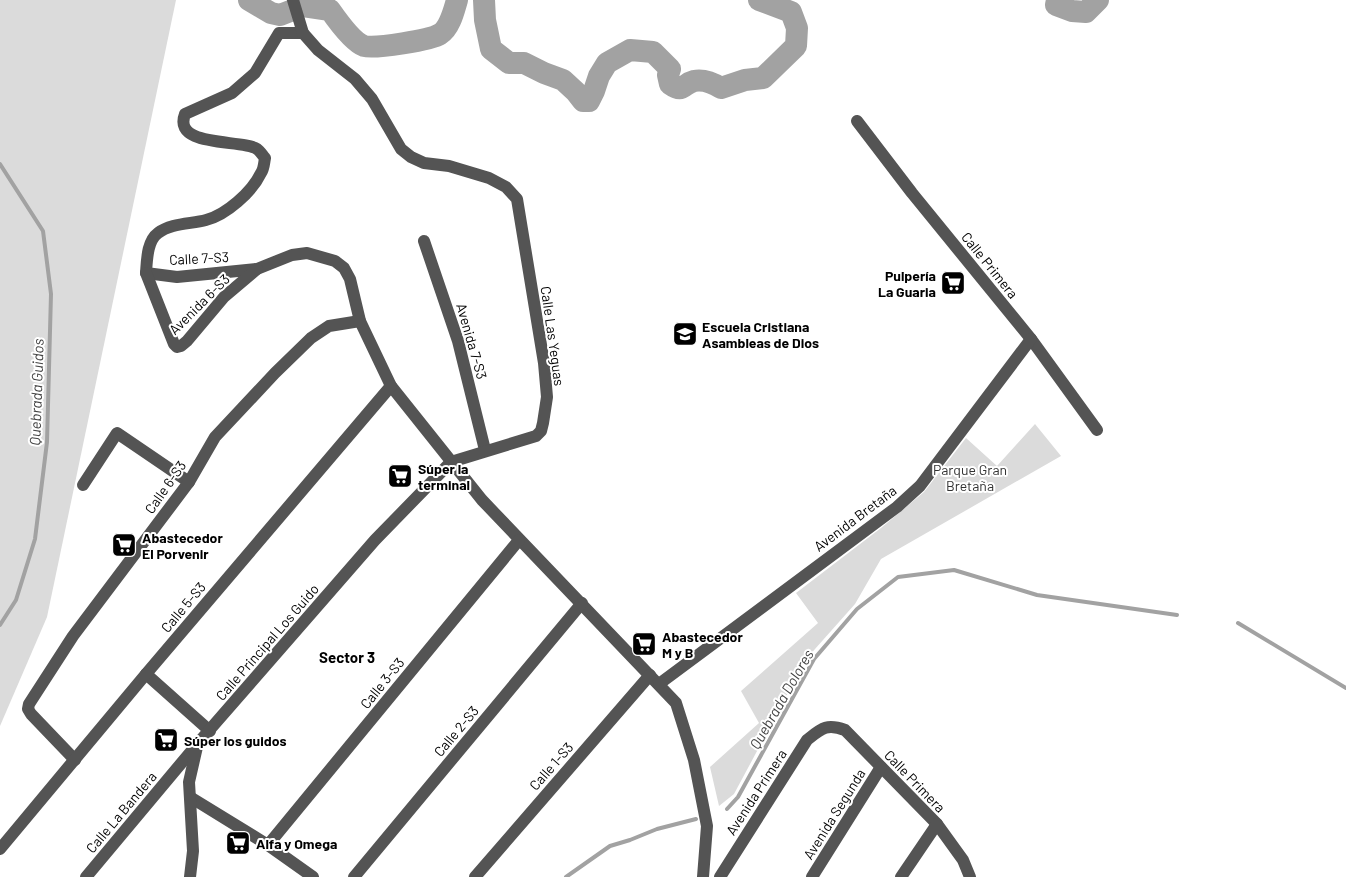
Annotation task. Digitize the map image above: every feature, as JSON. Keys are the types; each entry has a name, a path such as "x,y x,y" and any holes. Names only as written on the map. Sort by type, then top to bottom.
{"street":[{"name":"Calle Las Yeguas","path":"293,0 303,33 318,50 355,79 372,99 401,149 411,157 424,163 448,166 489,178 506,187 517,199 544,363 546,397 541,431 536,436 485,450 451,462"},
{"name":"Calle 7-S3","path":"303,33 279,33 255,73 232,93 186,114 183,124 184,129 194,136 218,143 258,149 265,158 262,173 249,191 226,212 208,220 173,226 158,232 151,240 146,272 178,277 257,269 292,255 306,253 335,261 344,268 350,279 360,321 391,386 451,462"},
{"name":"Calle Primera","path":"857,121 912,193 1031,339 1097,430"},
{"name":"Avenida 7-S3","path":"424,241 458,341 485,450"},
{"name":"Avenida 6-S3","path":"146,272 174,344 178,347 187,341 224,297 257,269"},
{"name":"Calle 6-S3","path":"75,760 36,720 28,709 29,704 73,636 189,482 215,437 311,338 329,326 360,321"},
{"name":"Avenida Bretaña","path":"654,680 897,506 920,486 1031,339"},
{"name":"Calle 5-S3","path":"0,848 391,386"},
{"path":"83,485 117,433 189,482"},
{"path":"451,462 482,500 519,540 582,603 676,703 694,760 707,826 703,877"},
{"name":"Calle Principal Los Guido","path":"190,877 193,851 189,782 199,742 376,540 451,462"},
{"name":"Calle 3-S3","path":"268,845 519,540"},
{"name":"Calle 2-S3","path":"354,877 582,603"},
{"path":"146,674 210,731"},
{"name":"Calle 1-S3","path":"475,877 654,680"},
{"name":"Calle Primera","path":"822,728 834,726 845,730 937,824 963,860 970,877"},
{"name":"Avenida Primera","path":"720,877 807,740 822,728"},
{"name":"Calle La Bandera","path":"86,877 199,742"},
{"name":"Avenida Segunda","path":"812,877 881,767"},
{"path":"190,797 268,845 313,877"},
{"path":"901,877 937,824"}],"green space":[{"path":"0,0 176,0 47,617 0,726"},
{"name":"Parque Gran Bretaña","path":"1035,424 1061,456 881,559 855,604 807,658 734,794 719,806 710,767 759,723 741,691 818,623 796,593 881,528 924,492 966,438 997,466"}],"waterway":[{"path":"249,0 271,13 280,15 303,6 330,10 355,40 364,46 370,47 415,41 440,34 449,23 457,0"},
{"path":"484,0 485,20 491,49 509,63 524,63 563,80 583,101 589,101 599,76 607,63 630,50 653,52 670,69 668,75 670,84 678,88 694,81 708,82 721,88 745,80 763,78 796,46 797,28 791,12 759,0"},
{"path":"1057,0 1056,5 1072,11 1086,12 1098,0"},
{"name":"Quebrada Guidos","path":"0,164 43,231 51,294 47,442 35,539 16,600 0,625"},
{"name":"Quebrada Dolores","path":"727,809 738,797 814,659 857,609 898,577 954,570 1037,595 1177,615"},
{"name":"Quebrada Dolores","path":"1238,623 1346,688"},
{"name":"Quebrada Dolores","path":"566,877 610,846 657,829 696,819"}],"place":[{"name":"Pulpería La Guaria","path":"953,283"},
{"name":"Escuela Cristiana Asambleas de Dios","path":"685,334"},
{"name":"Súper la terminal","path":"400,476"},
{"name":"Abastecedor El Porvenir","path":"124,545"},
{"name":"Abastecedor M y B","path":"644,644"},
{"name":"Súper los guidos","path":"166,740"},
{"name":"Alfa y Omega","path":"238,843"}],"district":[{"name":"Sector 3","path":"347,657"}]}
